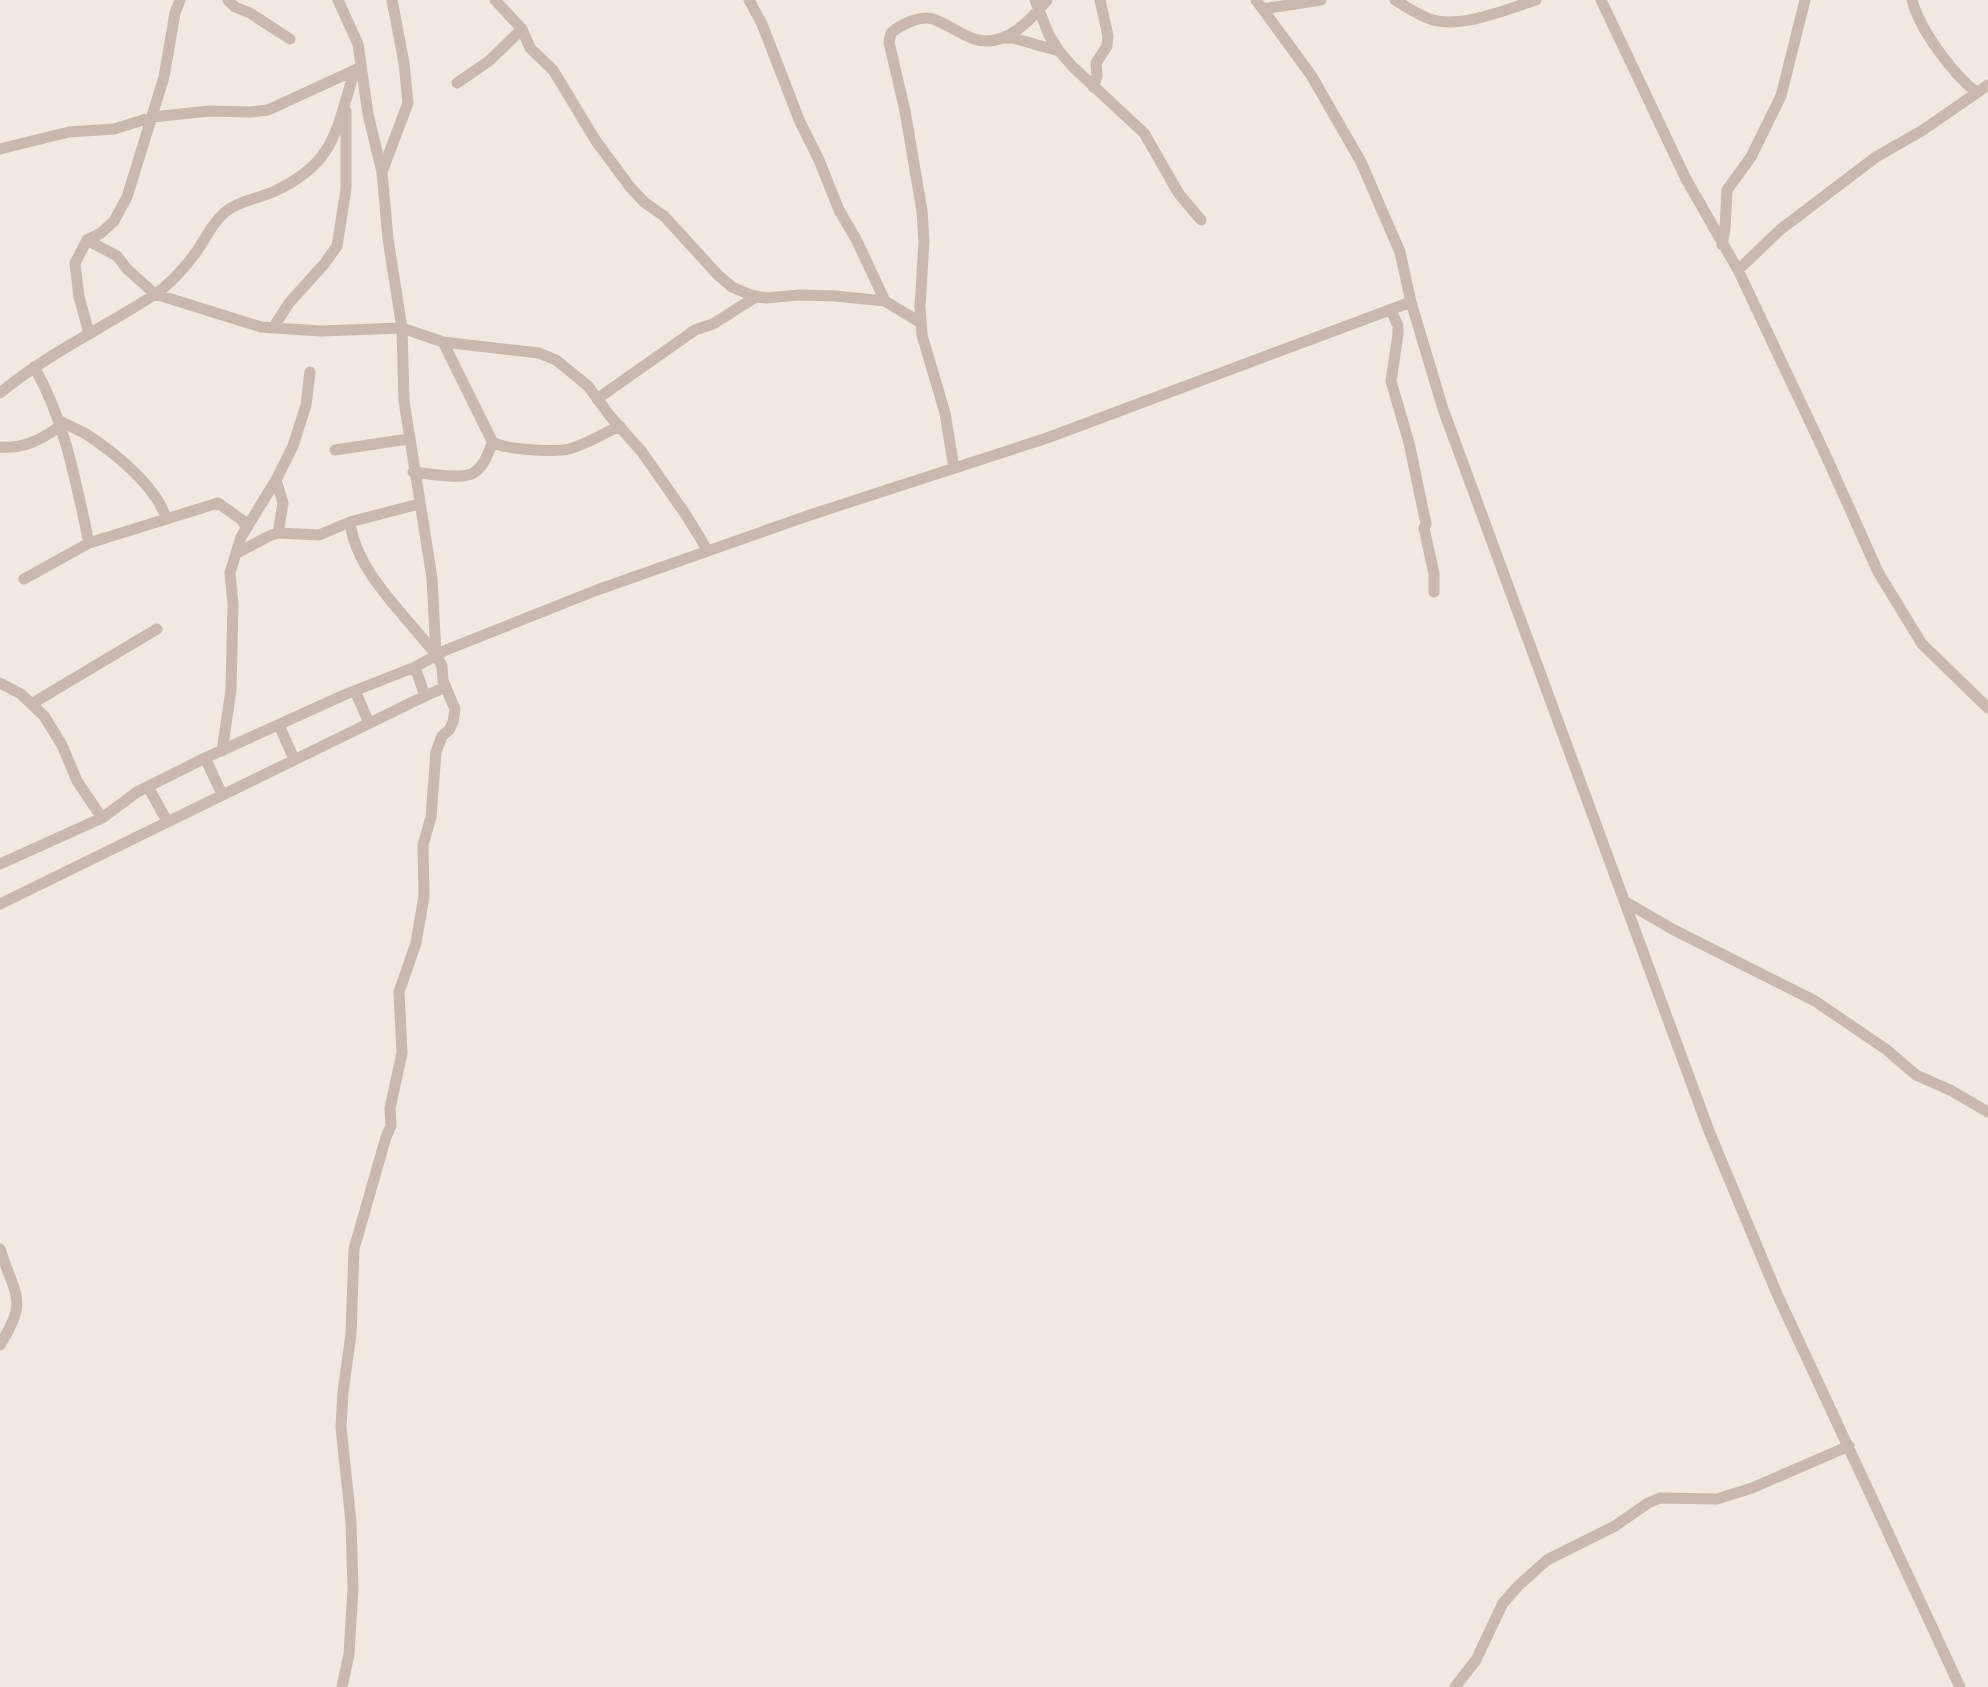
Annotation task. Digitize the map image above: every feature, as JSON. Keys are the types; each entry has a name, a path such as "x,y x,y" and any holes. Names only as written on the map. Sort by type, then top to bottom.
{"street":[{"path":"89,333 74,273 77,257 87,240 91,240 109,226 121,209 153,117 180,0"},
{"path":"228,0 235,7 250,13 290,39"},
{"path":"338,0 358,44 358,69 382,172 388,239 402,328 404,401 408,439 432,578 436,656"},
{"path":"382,172 408,103 404,63 392,0"},
{"path":"495,0 522,29 526,42 553,70 596,141 630,187 644,202 664,216 718,275 732,287 757,296 835,296 885,301 921,323"},
{"path":"749,0 762,24 800,122 819,160 839,210 857,241 885,301"},
{"path":"954,468 945,413 921,323 924,241 922,211 905,111 889,42 890,33 914,20 932,19 974,39 992,41 1016,31 1037,5 1047,0"},
{"path":"1093,87 1097,76 1096,60 1107,46 1106,22 1100,0"},
{"path":"1260,4 1321,0"},
{"path":"1395,0 1424,17 1447,22 1488,15 1536,0"},
{"path":"1601,0 1686,179 1738,270 1827,458 1878,572 1922,644 1988,708"},
{"path":"1722,244 1725,229 1727,190 1750,157 1781,96 1805,0"},
{"path":"1912,0 1921,26 1962,81 1976,92"},
{"path":"1260,4 1311,75 1361,162 1400,252 1411,302 1443,410 1709,1131 1777,1294 1960,1687"},
{"path":"1037,5 1059,51 1093,87 1144,134 1179,194 1201,220"},
{"path":"457,83 488,61 522,29"},
{"path":"1002,38 1014,38 1059,51"},
{"path":"0,148 69,132 114,129 153,117 209,111 252,112 268,110 358,69"},
{"path":"0,392 34,367 155,294 196,252 223,214 239,204 290,183 317,162 337,132 358,69"},
{"path":"1738,270 1781,229 1876,156 1922,130 1988,85"},
{"path":"273,328 289,303 325,263 337,246 346,189 348,127 345,104"},
{"path":"87,240 117,256 127,269 155,294 220,316 273,328 321,330 402,328 443,342 539,353 556,360 588,386 653,467 708,551"},
{"path":"597,399 696,330 713,324 757,296"},
{"path":"0,864 102,818 137,792 205,758 355,691 415,667 436,656 597,590 813,514 1047,438 1411,302"},
{"path":"1391,310 1398,334 1391,381 1409,443 1426,524 1424,528 1434,574 1434,592"},
{"path":"443,342 493,442 509,448 567,449 620,426"},
{"path":"34,367 48,392 59,423 74,475 89,543"},
{"path":"222,751 231,690 233,604 230,573 246,527 276,480 293,446 302,420 310,372"},
{"path":"0,447 15,448 37,441 59,423"},
{"path":"59,423 91,438 131,471 154,495 161,505 166,518"},
{"path":"335,450 408,439"},
{"path":"413,472 463,476 474,473 484,463 493,442"},
{"path":"276,480 283,503 278,533"},
{"path":"24,579 89,543 218,503 242,520 246,527"},
{"path":"237,552 278,533 318,535 350,522 419,504"},
{"path":"342,1687 349,1654 354,1590 351,1522 342,1420 343,1392 351,1334 354,1249 386,1137 391,1126 390,1108 402,1053 399,992 405,980 421,914 425,874 423,845 431,817 436,752 442,736 454,722 455,709 443,681 442,666 385,593 358,554 350,522"},
{"path":"33,703 157,629"},
{"path":"415,667 425,696"},
{"path":"0,683 33,703 44,716 62,745 76,780 102,818"},
{"path":"1,902 446,687"},
{"path":"355,691 370,723"},
{"path":"279,725 294,760"},
{"path":"205,758 222,794"},
{"path":"148,786 167,821"},
{"path":"1624,901 1674,930 1815,1001 1887,1050 1912,1073 1950,1090 1988,1112"},
{"path":"0,1250 15,1289 18,1305 12,1326 0,1345"},
{"path":"1455,1687 1476,1660 1503,1603 1519,1585 1547,1560 1615,1526 1648,1503 1660,1498 1717,1499 1752,1488 1848,1446"}]}
